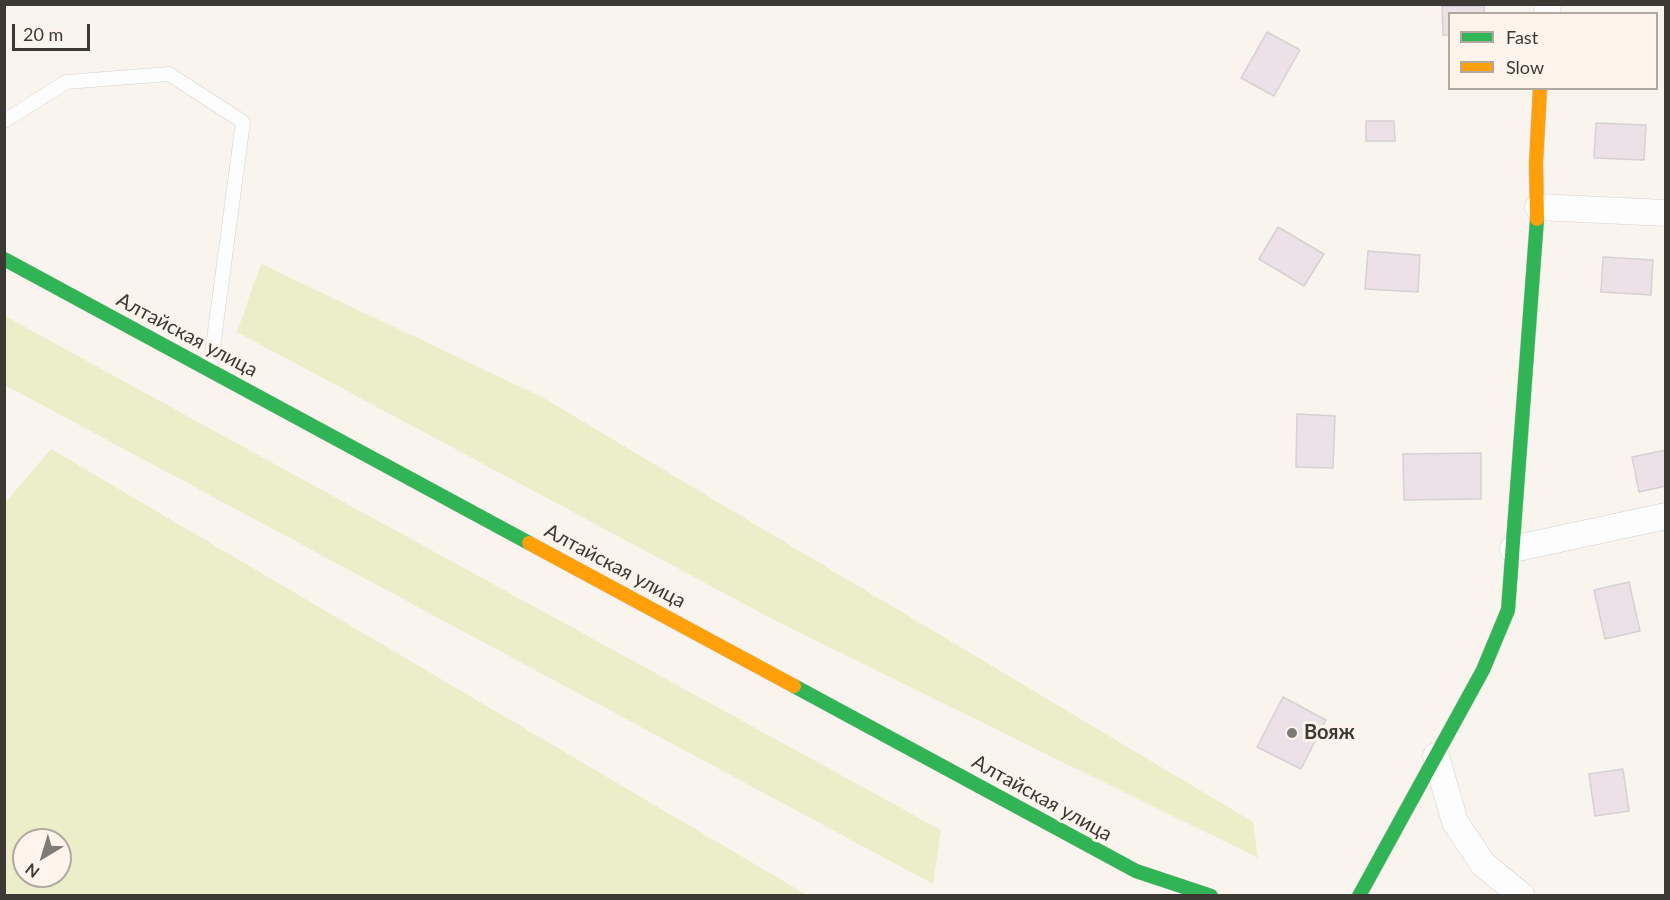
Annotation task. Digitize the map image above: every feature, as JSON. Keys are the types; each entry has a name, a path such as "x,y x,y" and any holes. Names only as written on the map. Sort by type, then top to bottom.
{"main road":[{"path":"1359,896 1483,670 1508,610 1538,207 1536,163 1540,90"},
{"name":"Алтайская улица","path":"4,259 1136,871 1211,896"}],"street":[{"path":"1538,207 1665,213"},
{"path":"1513,549 1665,516"},
{"path":"1436,756 1455,822 1483,864 1522,896"},
{"path":"1136,871 1166,896"}],"lane":[{"path":"4,121 66,82 169,74 243,122 210,369"}],"green space":[{"path":"261,264 542,397 1253,822 1258,858 778,622 237,332"},
{"path":"5,316 941,830 933,884 5,385"},
{"path":"51,449 807,895 5,895 5,503"}],"building":[{"path":"1442,6 1484,6 1484,12 1448,12 1448,35 1443,35"},
{"path":"1267,32 1300,50 1274,96 1241,78"},
{"path":"1366,121 1394,121 1395,141 1366,141"},
{"path":"1596,123 1646,125 1644,160 1594,158"},
{"path":"1278,227 1324,254 1304,286 1259,259"},
{"path":"1368,251 1420,255 1418,292 1365,289"},
{"path":"1603,257 1653,260 1651,295 1601,292"},
{"path":"1297,414 1335,416 1333,468 1296,467"},
{"path":"1666,450 1666,486 1639,492 1632,457"},
{"path":"1481,453 1481,499 1404,500 1403,454"},
{"path":"1629,582 1640,631 1605,639 1594,590"},
{"name":"Вояж","path":"1283,697 1326,720 1301,769 1257,747"},
{"path":"1623,769 1629,811 1595,816 1589,774"}],"traffic: fast":[{"path":"1359,896 1483,670 1508,610 1537,219"},
{"path":"4,259 529,543"},
{"path":"794,686 1136,871 1211,896"}],"traffic: slow":[{"path":"1537,219 1536,163 1540,90"},
{"path":"529,543 794,686"}],"place":[{"name":"Вояж","path":"1292,733"}]}
